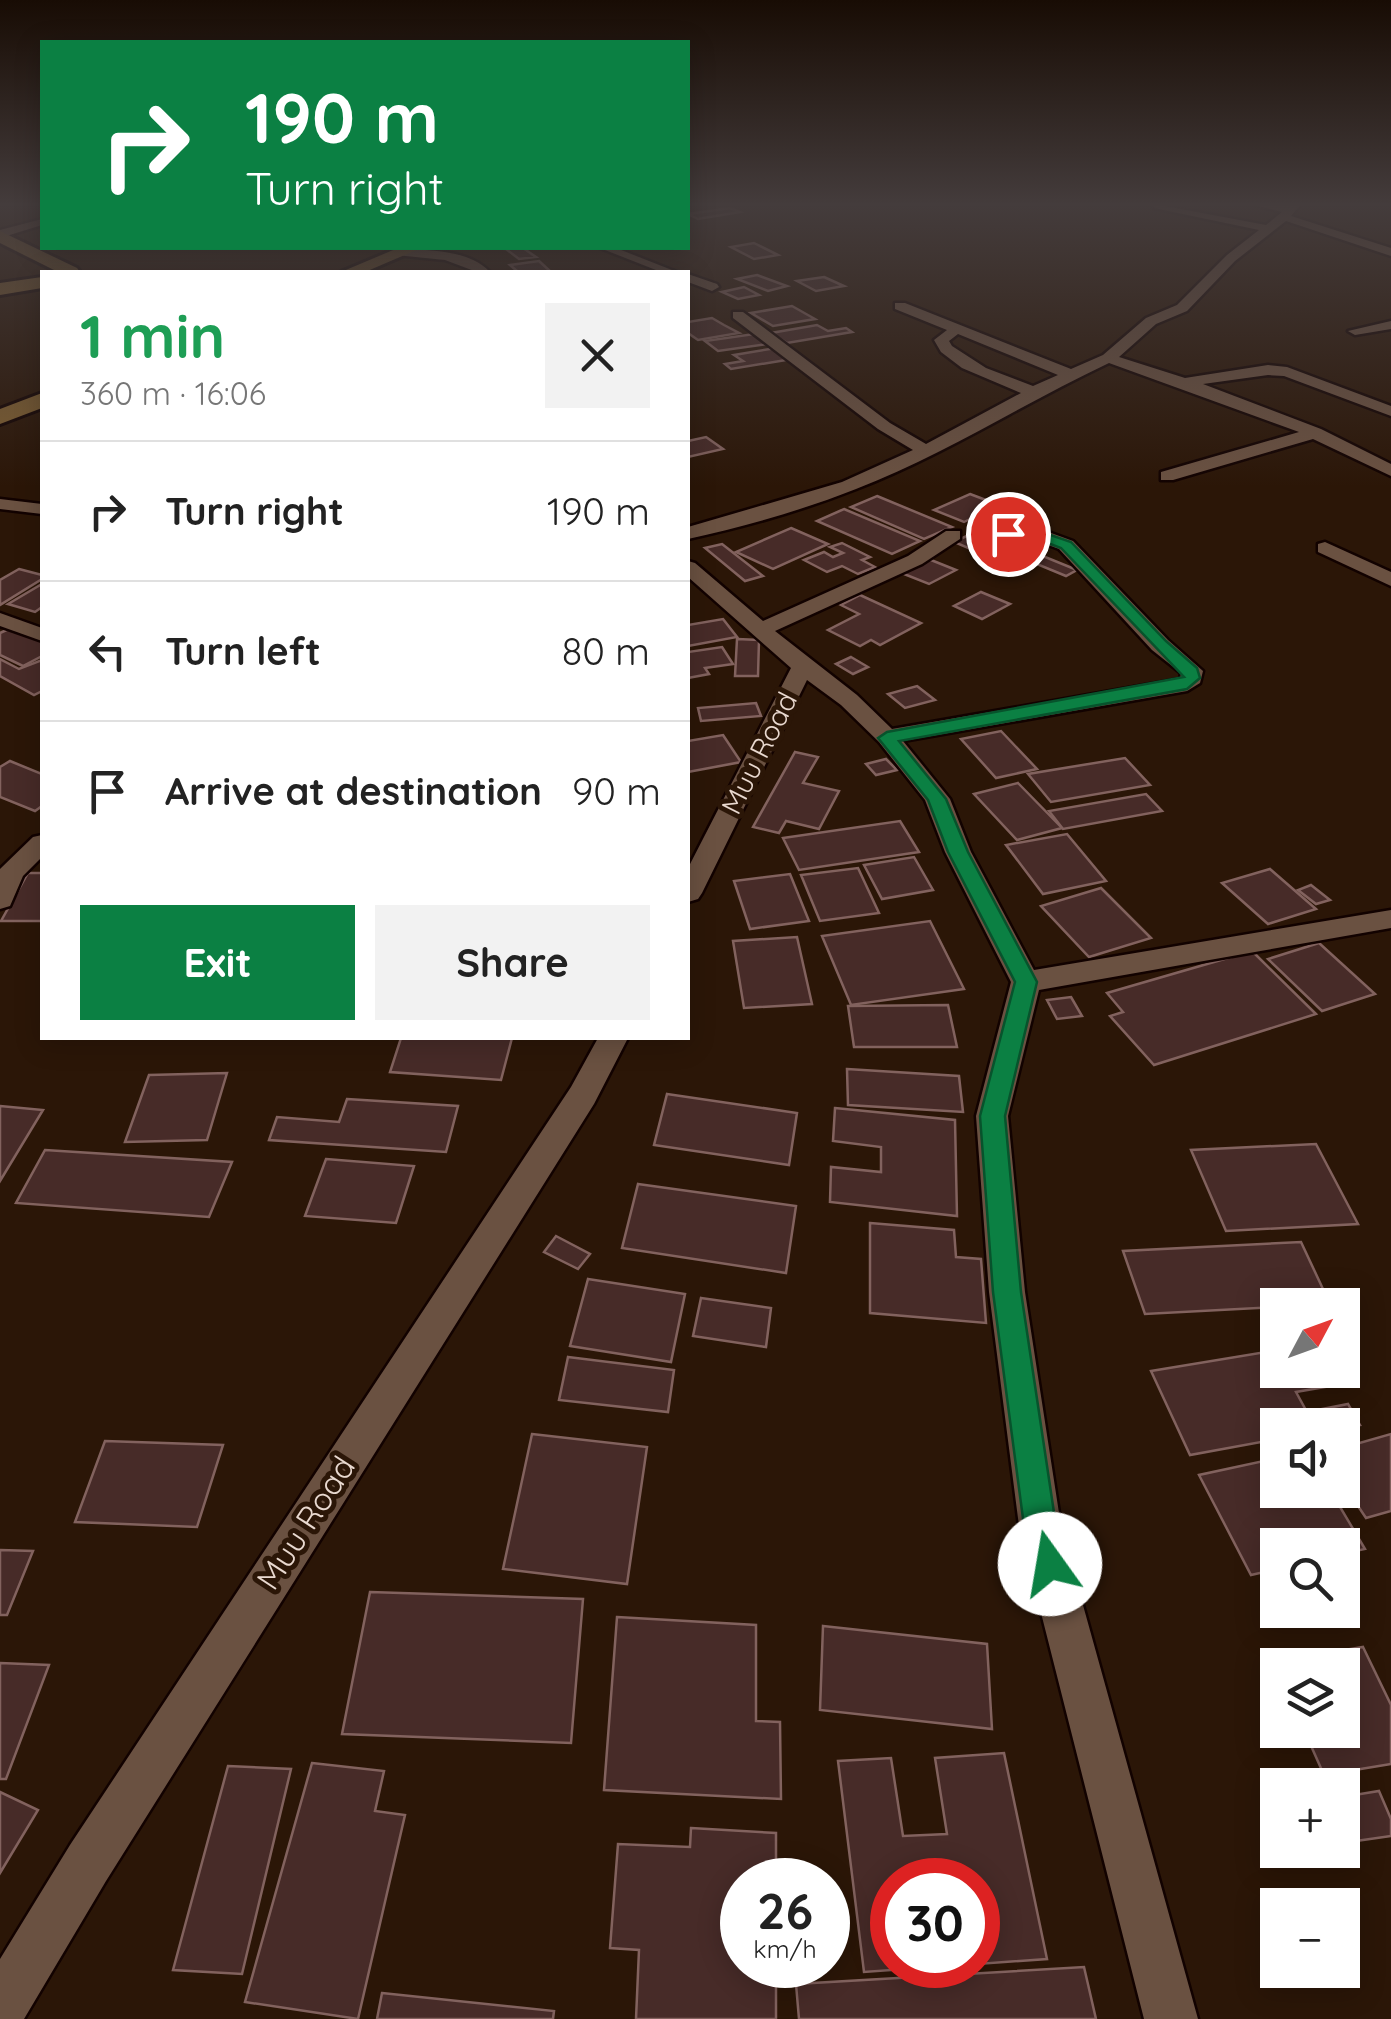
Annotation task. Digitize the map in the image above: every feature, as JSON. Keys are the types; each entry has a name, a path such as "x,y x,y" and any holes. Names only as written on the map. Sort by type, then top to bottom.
{"street":[{"path":"690,533 848,486 926,451 1069,374 1108,358 1137,338 1151,321 1182,308 1193,298"},
{"path":"900,306 1069,374"},
{"path":"738,314 884,426 926,451"},
{"path":"1354,331 1391,324"},
{"path":"957,329 940,340 944,348 980,372 1034,392"},
{"path":"1108,358 1187,382 1315,433 1391,471"},
{"path":"1187,382 1268,370 1287,372 1391,412"},
{"path":"1340,390 1369,386"},
{"path":"0,417 40,401"},
{"path":"1167,476 1315,433"},
{"path":"0,504 40,509"},
{"path":"887,738 1187,684 1192,678 1192,672 1066,545 1042,536 1008,534"},
{"path":"760,630 915,560 953,535"},
{"path":"1325,548 1391,580"},
{"path":"690,569 803,667 849,700 887,738 937,799 958,852 1026,982 992,1116 1018,1370 1040,1526 1171,2019"},
{"path":"0,619 40,633"},
{"name":"Muu Road","path":"690,889 803,667"},
{"path":"0,900 11,872 40,844"},
{"path":"1026,982 1391,919"},
{"name":"Muu Road","path":"0,2009 88,1863 584,1096 612,1040"}],"building":[{"path":"792,306 815,319 773,326 751,313"},
{"path":"712,318 739,333 698,340 690,334 690,322"},
{"path":"817,325 828,331 846,328 852,332 787,343 771,333"},
{"path":"754,334 767,344 718,351 705,341"},
{"path":"776,348 792,359 731,369 725,364 743,361 734,355"},
{"path":"706,437 723,449 690,457 690,441"},
{"path":"970,494 999,505 964,522 934,510"},
{"path":"877,496 952,527 924,539 851,507"},
{"path":"844,509 920,541 892,554 817,521"},
{"path":"791,528 828,544 773,569 736,552"},
{"path":"979,530 1077,570 1066,576 1025,559 1011,566 954,542"},
{"path":"842,543 870,557 862,560 875,567 858,574 842,566 827,572 804,560 824,552 833,557 843,553 830,547"},
{"path":"722,544 763,576 745,581 705,548"},
{"path":"926,558 956,570 929,584 899,572"},
{"path":"19,569 40,574 40,580 0,605 0,580"},
{"path":"40,585 40,608 35,612 8,604"},
{"path":"981,592 1010,604 982,619 954,606"},
{"path":"860,595 921,623 880,645 871,640 860,646 828,630 859,614 841,605"},
{"path":"723,619 737,637 690,646 690,625"},
{"path":"13,627 40,639 40,657 23,666 0,655 0,633"},
{"path":"737,639 759,640 758,676 735,676"},
{"path":"722,647 733,664 705,668 709,674 690,678 690,652"},
{"path":"851,657 868,667 853,674 836,664"},
{"path":"0,659 19,669 40,661 40,692 34,695 0,676"},
{"path":"917,686 935,700 905,708 888,694"},
{"path":"756,703 761,716 701,721 698,708"},
{"path":"1001,731 1037,769 996,778 961,739"},
{"path":"723,735 741,762 690,772 690,741"},
{"path":"795,752 818,757 803,783 839,791 819,829 786,821 779,833 753,827"},
{"path":"1125,758 1150,785 1051,802 1028,774"},
{"path":"886,759 897,770 876,775 866,764"},
{"path":"10,761 40,773 40,807 35,811 0,797 0,767"},
{"path":"1018,783 1062,828 1017,840 974,794"},
{"path":"1146,794 1162,811 1063,829 1049,811"},
{"path":"900,821 919,852 799,870 783,838"},
{"path":"1067,834 1106,881 1043,894 1006,845"},
{"path":"914,857 933,890 882,899 864,865"},
{"path":"858,868 879,913 820,921 801,875"},
{"path":"1270,869 1316,909 1268,924 1222,883"},
{"path":"28,873 40,873 40,921 1,921"},
{"path":"790,874 809,921 750,929 734,881"},
{"path":"1311,885 1330,900 1316,904 1298,890"},
{"path":"1101,888 1151,938 1089,957 1041,906"},
{"path":"930,921 964,989 851,1005 822,936"},
{"path":"797,937 812,1004 744,1008 733,941"},
{"path":"1319,943 1375,994 1322,1011 1268,959"},
{"path":"1252,951 1316,1014 1154,1065 1110,1016 1123,1012 1107,993"},
{"path":"1071,997 1082,1016 1057,1019 1047,1000"},
{"path":"948,1005 957,1047 854,1047 848,1006"},
{"path":"400,1040 511,1040 501,1080 390,1072"},
{"path":"847,1069 959,1076 963,1112 848,1105"},
{"path":"227,1073 207,1140 125,1142 149,1075"},
{"path":"667,1094 797,1113 789,1165 654,1145"},
{"path":"347,1099 458,1106 446,1152 269,1140 277,1117 339,1122"},
{"path":"0,1106 43,1110 0,1181"},
{"path":"835,1108 955,1120 957,1216 830,1202 831,1167 881,1172 881,1147 833,1141"},
{"path":"1316,1144 1358,1224 1226,1231 1191,1150"},
{"path":"45,1150 232,1162 209,1217 16,1203"},
{"path":"326,1159 414,1166 396,1223 305,1216"},
{"path":"638,1184 796,1206 786,1273 622,1248"},
{"path":"870,1223 954,1230 956,1257 981,1259 986,1323 870,1313"},
{"path":"556,1236 590,1254 578,1269 544,1252"},
{"path":"1301,1242 1323,1288 1260,1288 1260,1308 1145,1314 1123,1251"},
{"path":"588,1279 685,1294 671,1362 570,1346"},
{"path":"701,1298 771,1308 766,1347 693,1336"},
{"path":"1260,1353 1260,1388 1319,1388 1296,1392 1305,1408 1260,1408 1260,1442 1190,1455 1151,1371"},
{"path":"568,1357 674,1370 668,1412 559,1400"},
{"path":"532,1434 647,1447 627,1584 503,1569"},
{"path":"1391,1434 1391,1511 1366,1518 1359,1508 1360,1443"},
{"path":"105,1441 223,1445 197,1527 75,1522"},
{"path":"1260,1462 1260,1508 1341,1508 1353,1528 1260,1528 1260,1573 1251,1575 1199,1475"},
{"path":"0,1550 33,1551 7,1615 0,1615"},
{"path":"370,1592 583,1599 571,1743 342,1734"},
{"path":"617,1617 756,1625 756,1721 780,1722 781,1799 604,1790"},
{"path":"823,1626 987,1644 992,1729 820,1710"},
{"path":"1363,1647 1391,1705 1391,1764 1360,1769 1321,1768 1312,1748 1360,1748 1357,1648"},
{"path":"0,1663 49,1665 6,1779 0,1779"},
{"path":"1004,1753 1047,1959 1000,1962 1000,1858 870,1858 870,1972 864,1972 838,1761 891,1758 903,1836 947,1834 935,1758"},
{"path":"312,1763 384,1771 375,1811 405,1815 358,2019 245,2002"},
{"path":"228,1766 291,1769 242,1974 173,1970"},
{"path":"1379,1791 1391,1819 1391,1836 1360,1840 1360,1794"},
{"path":"0,1792 38,1810 0,1873"},
{"path":"691,1828 776,1833 776,1858 720,1858 720,1988 776,1988 776,2019 636,2019 639,1950 610,1948 618,1844 690,1847"},
{"path":"1084,1967 1096,2019 799,2019 796,1988 850,1988 850,1981 870,1980 870,1988 1000,1988 1000,1972"},
{"path":"382,1993 554,2011 553,2019 377,2019"}],"route":[{"path":"1008,534 1042,536 1066,545 1120,604 1192,672 1187,684 887,738 937,799 958,852 1026,982 992,1116 1007,1292 1040,1526 1050,1564"}]}
